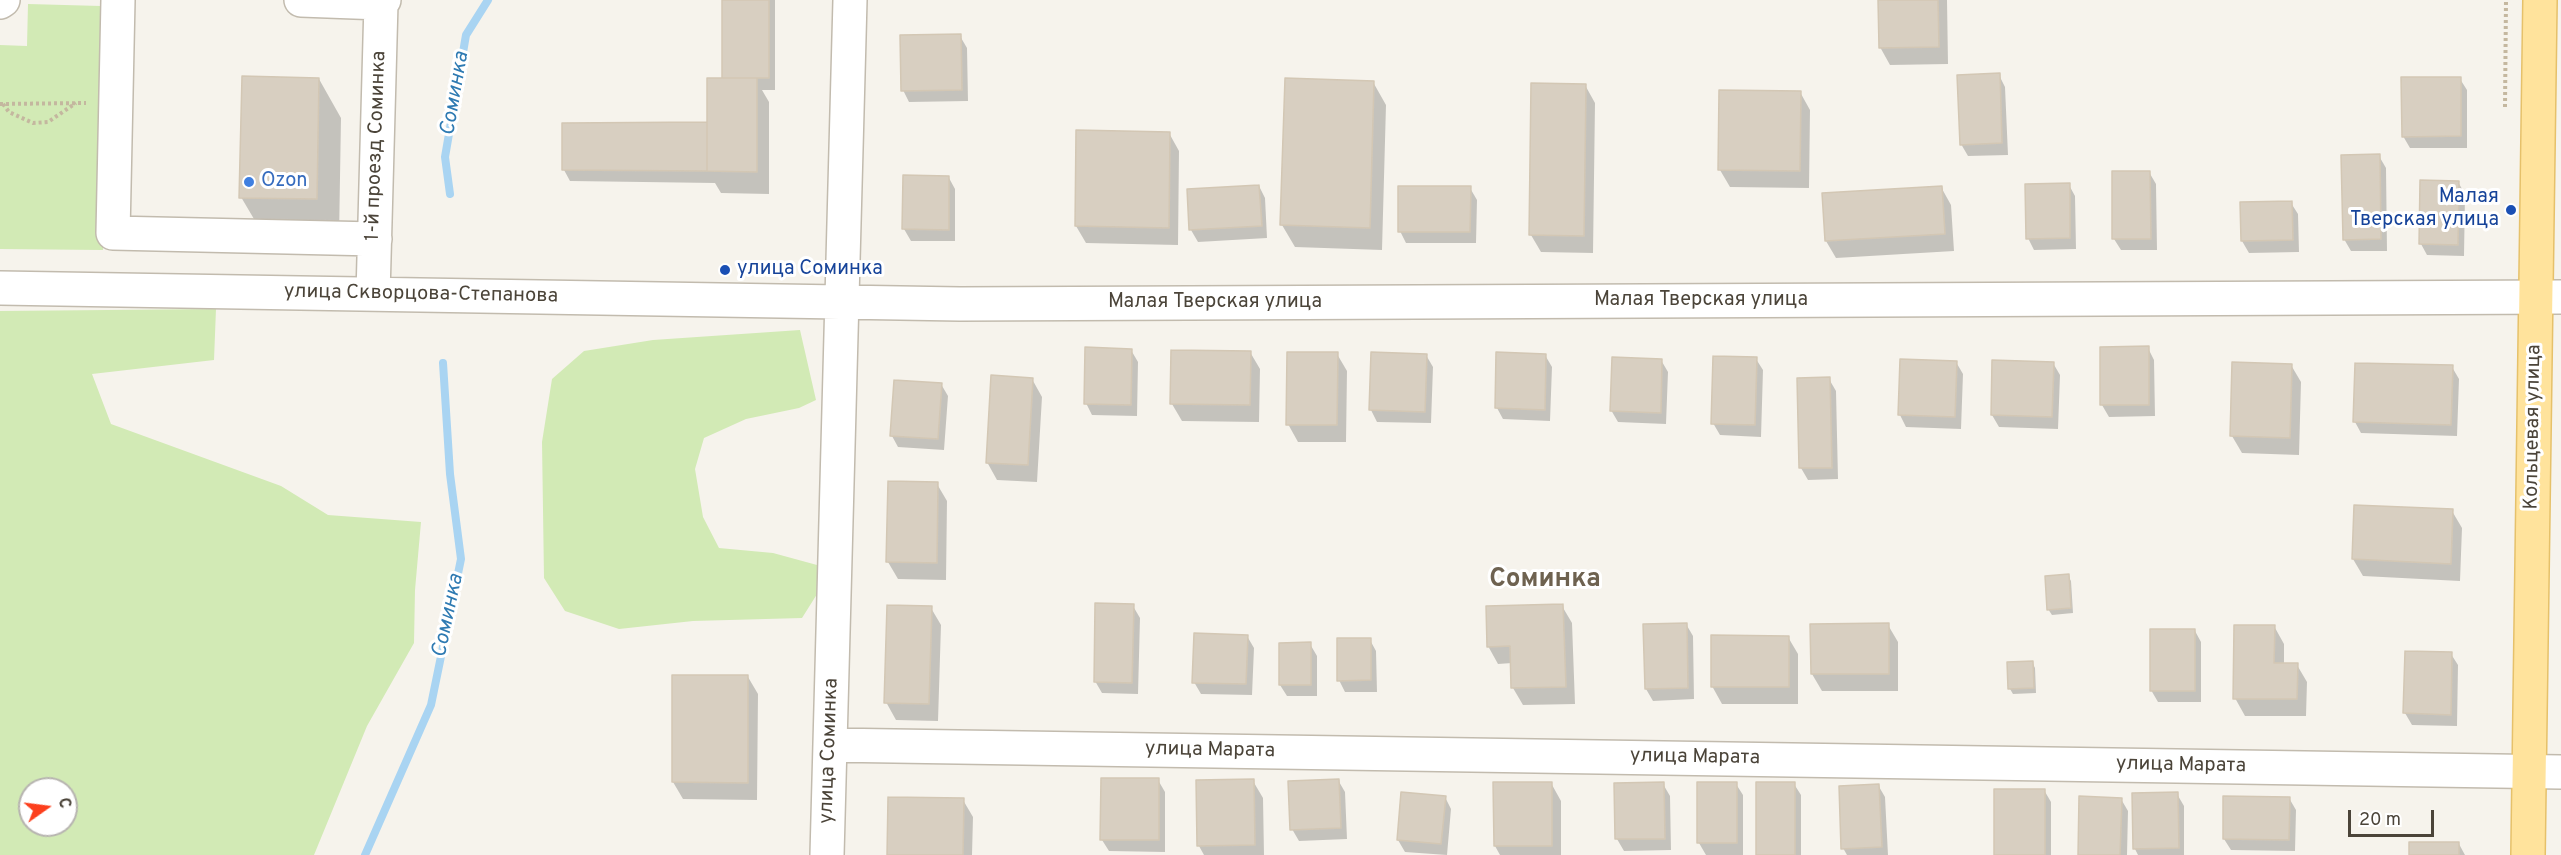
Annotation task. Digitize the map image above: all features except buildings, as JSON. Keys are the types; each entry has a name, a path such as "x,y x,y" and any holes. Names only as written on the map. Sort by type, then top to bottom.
{"main road":[{"name":"Кольцевая улица","path":"2528,855 2529,772 2548,297 2540,0"}],"street":[{"path":"118,0 113,233 375,239"},
{"path":"301,0 382,1"},
{"name":"улица Соминка","path":"827,855 850,0"},
{"name":"1-й проезд Соминка","path":"373,294 382,1"},
{"name":"улица Скворцова-Степанова","path":"0,288 842,301"},
{"name":"Малая Тверская улица","path":"842,301 984,304 2548,297"},
{"name":"улица Марата","path":"830,745 2561,772"}],"path":[{"path":"2,104 117,102"},
{"path":"2,104 9,111 33,123 48,122 77,103"}],"green space":[{"path":"28,4 101,6 103,250 0,249 0,45 27,46"},
{"path":"216,309 214,360 92,374 111,424 281,486 328,515 421,522 415,590 414,643 367,726 314,855 0,855 0,311"},
{"path":"800,330 816,400 799,408 746,419 704,438 695,469 703,517 719,548 773,553 817,565 819,591 802,618 693,621 619,629 565,611 544,578 542,442 552,379 584,351 653,340"}],"waterway":[{"name":"Соминка","path":"450,194 445,157 466,35 488,0"},
{"name":"Соминка","path":"365,855 431,705 461,559 450,474 443,363"}],"place":[{"name":"Ozon","path":"249,182"},
{"name":"Малая Тверская улица","path":"2511,210"},
{"name":"улица Соминка","path":"725,270"}],"district":[{"name":"Соминка","path":"1545,581"}]}
